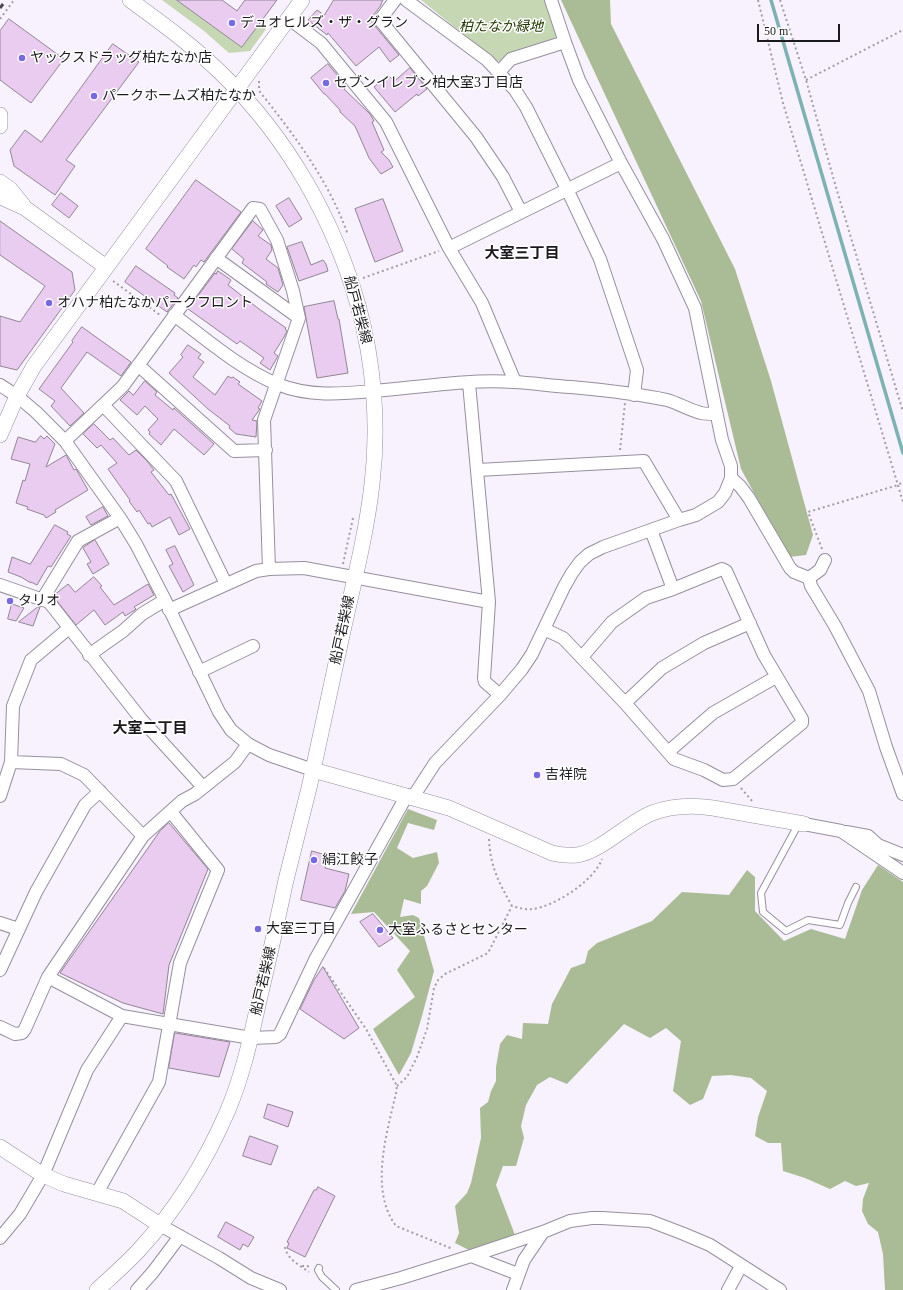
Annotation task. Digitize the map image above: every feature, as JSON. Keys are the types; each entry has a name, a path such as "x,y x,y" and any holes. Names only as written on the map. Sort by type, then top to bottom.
{"street":[{"name":"船戸若柴線","path":"97,1290 139,1250 160,1225 195,1174 227,1112 237,1086 251,1038 313,770 368,514 372,481 374,431 373,391 366,337 358,306 349,276 331,231 310,187 292,158 271,130 237,90 206,59 130,0"},
{"path":"0,435 17,396 34,366 302,0"},
{"path":"395,0 380,20 476,137 504,177 521,212"},
{"path":"406,0 476,51 499,72 526,107 600,259 637,370 630,394"},
{"path":"48,977 122,1016 251,1038 276,1038 280,1034 315,960 410,796 435,763 500,695 522,668 532,654 564,587 580,562 589,554 602,547 679,520 696,516 718,502 725,493 732,478 731,466 722,440 716,414 695,308 663,240 621,163 579,80 551,0"},
{"path":"288,18 322,43 386,122 449,248 482,303 515,382"},
{"path":"499,72 511,59 565,42"},
{"path":"0,115 0,126"},
{"path":"449,248 621,163"},
{"path":"0,182 10,189 25,208"},
{"path":"0,195 5,199 25,208 106,267"},
{"path":"65,441 123,386 253,208 260,209 277,240 293,291 299,318 264,420 269,569"},
{"path":"216,258 299,318"},
{"path":"172,318 250,371 276,384 305,392 328,395 499,381 603,390 630,394 668,401 700,412 716,414"},
{"path":"138,365 234,451 266,450"},
{"path":"469,383 489,602 484,678 485,682 500,695"},
{"path":"0,385 17,396 36,412 65,441 120,518 136,544 219,712 231,730 248,744 269,755 313,770 449,808 552,853 564,856 578,855 602,844 638,820 652,813 680,807 703,806 868,836 878,845 903,855"},
{"path":"103,405 176,481 226,584"},
{"path":"478,470 644,461 679,520"},
{"path":"732,478 750,498 790,568 794,572 809,578"},
{"path":"42,600 78,541 120,518"},
{"path":"651,530 673,588"},
{"path":"809,578 820,570 825,560"},
{"path":"89,655 142,614 226,584 256,571 269,569 304,568 489,602"},
{"path":"544,628 563,638 582,657 674,759 704,770 723,780 733,779 802,723 802,719 764,655 726,571 722,570 646,598 612,622 582,657"},
{"path":"809,578 811,586 836,626 869,690 886,747 903,794"},
{"path":"0,585 49,602 140,719 203,787"},
{"path":"625,703 662,668 704,643 750,623"},
{"path":"0,796 11,762 14,706 31,660 69,628"},
{"path":"199,672 253,646"},
{"path":"668,752 713,712 776,677"},
{"path":"0,1026 15,1034 22,1033 26,1029 48,977 142,836 182,801 235,762 248,744"},
{"path":"11,762 62,764 84,775 142,836"},
{"path":"0,970 36,892 85,805 100,791"},
{"path":"97,1193 159,1082 180,963 218,870 171,812"},
{"path":"841,831 903,874"},
{"path":"0,923 18,929"},
{"path":"0,1238 20,1214 43,1175 87,1070 122,1016"},
{"path":"0,1147 43,1175 64,1184 123,1201 160,1225 252,1278 280,1290"},
{"path":"356,1290 401,1278 471,1256 543,1232 570,1221 592,1218 628,1218 650,1221 710,1245 780,1290"},
{"path":"513,1290 524,1260 543,1232"},
{"path":"137,1290 153,1272 180,1236"},
{"path":"471,1256 518,1274"},
{"path":"728,1290 741,1266"}],"lane":[{"path":"801,824 761,893 763,912 786,931 808,920 840,925 856,887"},
{"path":"319,1268 318,1270 322,1277 336,1290"}],"path":[{"path":"0,19 14,0"},
{"path":"758,0 783,103 903,502"},
{"path":"780,0 806,80 903,412"},
{"path":"806,80 903,30"},
{"path":"363,278 449,248"},
{"path":"113,281 172,318"},
{"path":"619,463 630,394"},
{"path":"825,560 824,553 808,512 898,485 903,482"},
{"path":"733,779 765,817"},
{"path":"489,826 490,854 493,866 512,906"},
{"path":"512,906 532,910 550,905 563,898 591,876 599,866 603,855 602,844"},
{"path":"397,1086 407,1077 417,1057 427,1028 434,988 438,980 445,974 488,953 512,906"},
{"path":"315,960 323,967 366,1029 397,1086 384,1147 383,1192 385,1204 391,1220 396,1226 406,1231 471,1256"},
{"path":"285,1247 287,1254 295,1263 313,1274"}],"green space":[{"path":"162,0 177,0 242,47 259,24 266,29 250,51 229,53 204,31"},
{"name":"柏たなか緑地","path":"421,0 547,0 557,31 555,40 508,54 501,61 497,61"},
{"path":"561,0 610,0 611,24 735,269 771,381 813,535 806,555 789,557 741,469 701,301"},
{"path":"408,809 437,820 434,830 408,823 397,848 413,858 437,852 439,863 427,886 421,891 421,904 404,899 400,917 413,915 419,918 434,971 411,1053 399,1075 373,1029 415,997 397,970 410,951 374,912 351,914"},
{"path":"878,865 903,882 903,1290 885,1290 883,1254 878,1232 868,1224 862,1211 863,1199 869,1183 856,1186 845,1181 830,1189 805,1178 783,1171 781,1143 768,1143 755,1136 758,1117 767,1091 751,1078 731,1075 712,1076 703,1099 690,1105 673,1091 681,1041 666,1028 650,1038 624,1024 567,1084 550,1077 537,1085 526,1105 521,1126 524,1138 516,1166 503,1166 496,1185 515,1235 469,1250 455,1243 459,1233 455,1206 467,1193 471,1183 481,1138 480,1108 488,1102 496,1081 496,1067 500,1044 507,1035 522,1039 523,1023 548,1024 552,1004 571,968 585,963 588,951 597,943 652,921 682,892 729,895 747,870 755,877 755,911 784,941 811,929 845,939 862,890"}],"building":[{"name":"デュオヒルズ・ザ・グラン","path":"177,0 222,0 237,11 245,0 277,0 242,47"},
{"path":"334,0 383,0 370,20 399,55 390,62 379,47 356,66 328,33 327,35 308,20 317,10 324,15"},
{"path":"9,19 64,59 31,103 0,80 0,31"},
{"name":"パークホームズ柏たなか","path":"113,44 139,62 66,160 75,166 55,195 14,166 10,150 25,130 41,142"},
{"path":"328,64 347,87 344,89 370,114 374,121 372,122 384,150 381,152 389,160 393,167 381,174 369,158 355,126 340,112 340,110 311,78"},
{"path":"410,68 427,89 418,96 417,94 395,112 374,87 388,75 394,81"},
{"path":"196,180 241,212 204,262 201,260 196,267 194,265 184,279 146,249"},
{"path":"61,193 78,206 69,218 52,205"},
{"path":"289,198 302,219 289,227 276,206"},
{"path":"383,199 403,251 375,262 355,209"},
{"name":"オハナ柏たなかパークフロント","path":"0,221 72,272 75,290 17,370 0,366 0,316 20,322 45,286 0,255"},
{"path":"253,221 263,230 258,236 271,245 272,250 266,259 278,268 283,285 278,292 266,284 267,282 242,263 244,259 232,249"},
{"path":"302,242 311,265 323,260 328,271 299,281 287,247"},
{"path":"136,266 175,293 174,295 178,298 167,312 125,282"},
{"path":"218,271 231,280 228,285 286,328 285,329 287,331 274,353 278,356 270,370 260,363 264,358 240,341 237,344 188,309"},
{"path":"334,301 339,319 348,373 317,378 304,307"},
{"path":"82,327 131,362 121,376 87,352 61,388 84,413 70,426 51,406 55,401 39,389"},
{"path":"188,345 201,354 198,358 204,362 193,377 215,395 228,376 231,378 233,377 240,382 238,384 262,401 258,408 260,409 252,420 257,421 256,437 236,434 229,428 230,426 208,409 169,373 183,357 181,355"},
{"path":"145,381 157,392 155,395 173,410 174,408 214,444 204,455 174,429 161,445 149,434 150,432 148,430 158,419 145,406 137,415 120,400 129,391 133,395"},
{"path":"94,424 110,440 113,438 129,455 136,450 147,461 154,470 151,472 169,495 171,494 190,529 179,535 170,517 152,527 150,523 148,524 139,510 137,512 108,469 117,463 101,445 97,448 83,434"},
{"path":"41,436 44,439 47,436 55,444 46,467 66,455 74,470 76,469 88,490 55,510 56,512 46,518 44,515 27,509 28,507 16,503 30,464 11,459 18,437 35,442"},
{"path":"103,507 108,516 91,525 86,517"},
{"path":"55,525 68,532 67,534 71,536 51,567 48,566 37,585 8,572 12,557 30,564"},
{"path":"95,540 109,564 93,574 87,564 91,562 83,548"},
{"path":"175,546 194,585 183,592 169,566 173,564 166,550"},
{"path":"94,577 102,586 100,587 114,605 148,584 154,595 134,607 136,609 135,610 125,616 123,612 105,625 94,610 76,625 53,596 68,584 75,592"},
{"path":"12,604 24,608 16,621 8,619"},
{"path":"40,607 33,626 19,622"},
{"path":"169,823 208,869 169,965 163,1014 123,1003 60,973 160,831"},
{"path":"312,851 329,856 325,868 349,874 345,891 335,908 301,900"},
{"path":"373,914 393,938 379,947 360,922"},
{"path":"323,967 359,1028 344,1039 300,1009 314,980"},
{"path":"175,1033 230,1042 219,1077 169,1068"},
{"path":"268,1104 293,1112 288,1127 264,1118"},
{"path":"250,1136 278,1146 271,1165 243,1156"},
{"path":"318,1187 335,1196 305,1257 287,1248 289,1243 287,1242 314,1190"},
{"path":"226,1222 254,1237 248,1247 243,1244 240,1250 218,1237"}],"waterway":[{"path":"771,0 903,453"}],"railway":[{"path":"0,8 6,0"}],"place":[{"name":"デュオヒルズ・ザ・グラン","path":"232,23"},
{"name":"ヤックスドラッグ柏たなか店","path":"22,58"},
{"name":"セブンイレブン柏大室3丁目店","path":"326,83"},
{"name":"パークホームズ柏たなか","path":"94,96"},
{"name":"オハナ柏たなかパークフロント","path":"49,303"},
{"name":"タリオ","path":"10,601"},
{"name":"吉祥院","path":"537,775"},
{"name":"絹江餃子","path":"314,860"},
{"name":"大室三丁目","path":"258,929"},
{"name":"大室ふるさとセンター","path":"380,930"}],"district":[{"name":"大室三丁目","path":"522,254"},
{"name":"大室二丁目","path":"150,729"}]}
